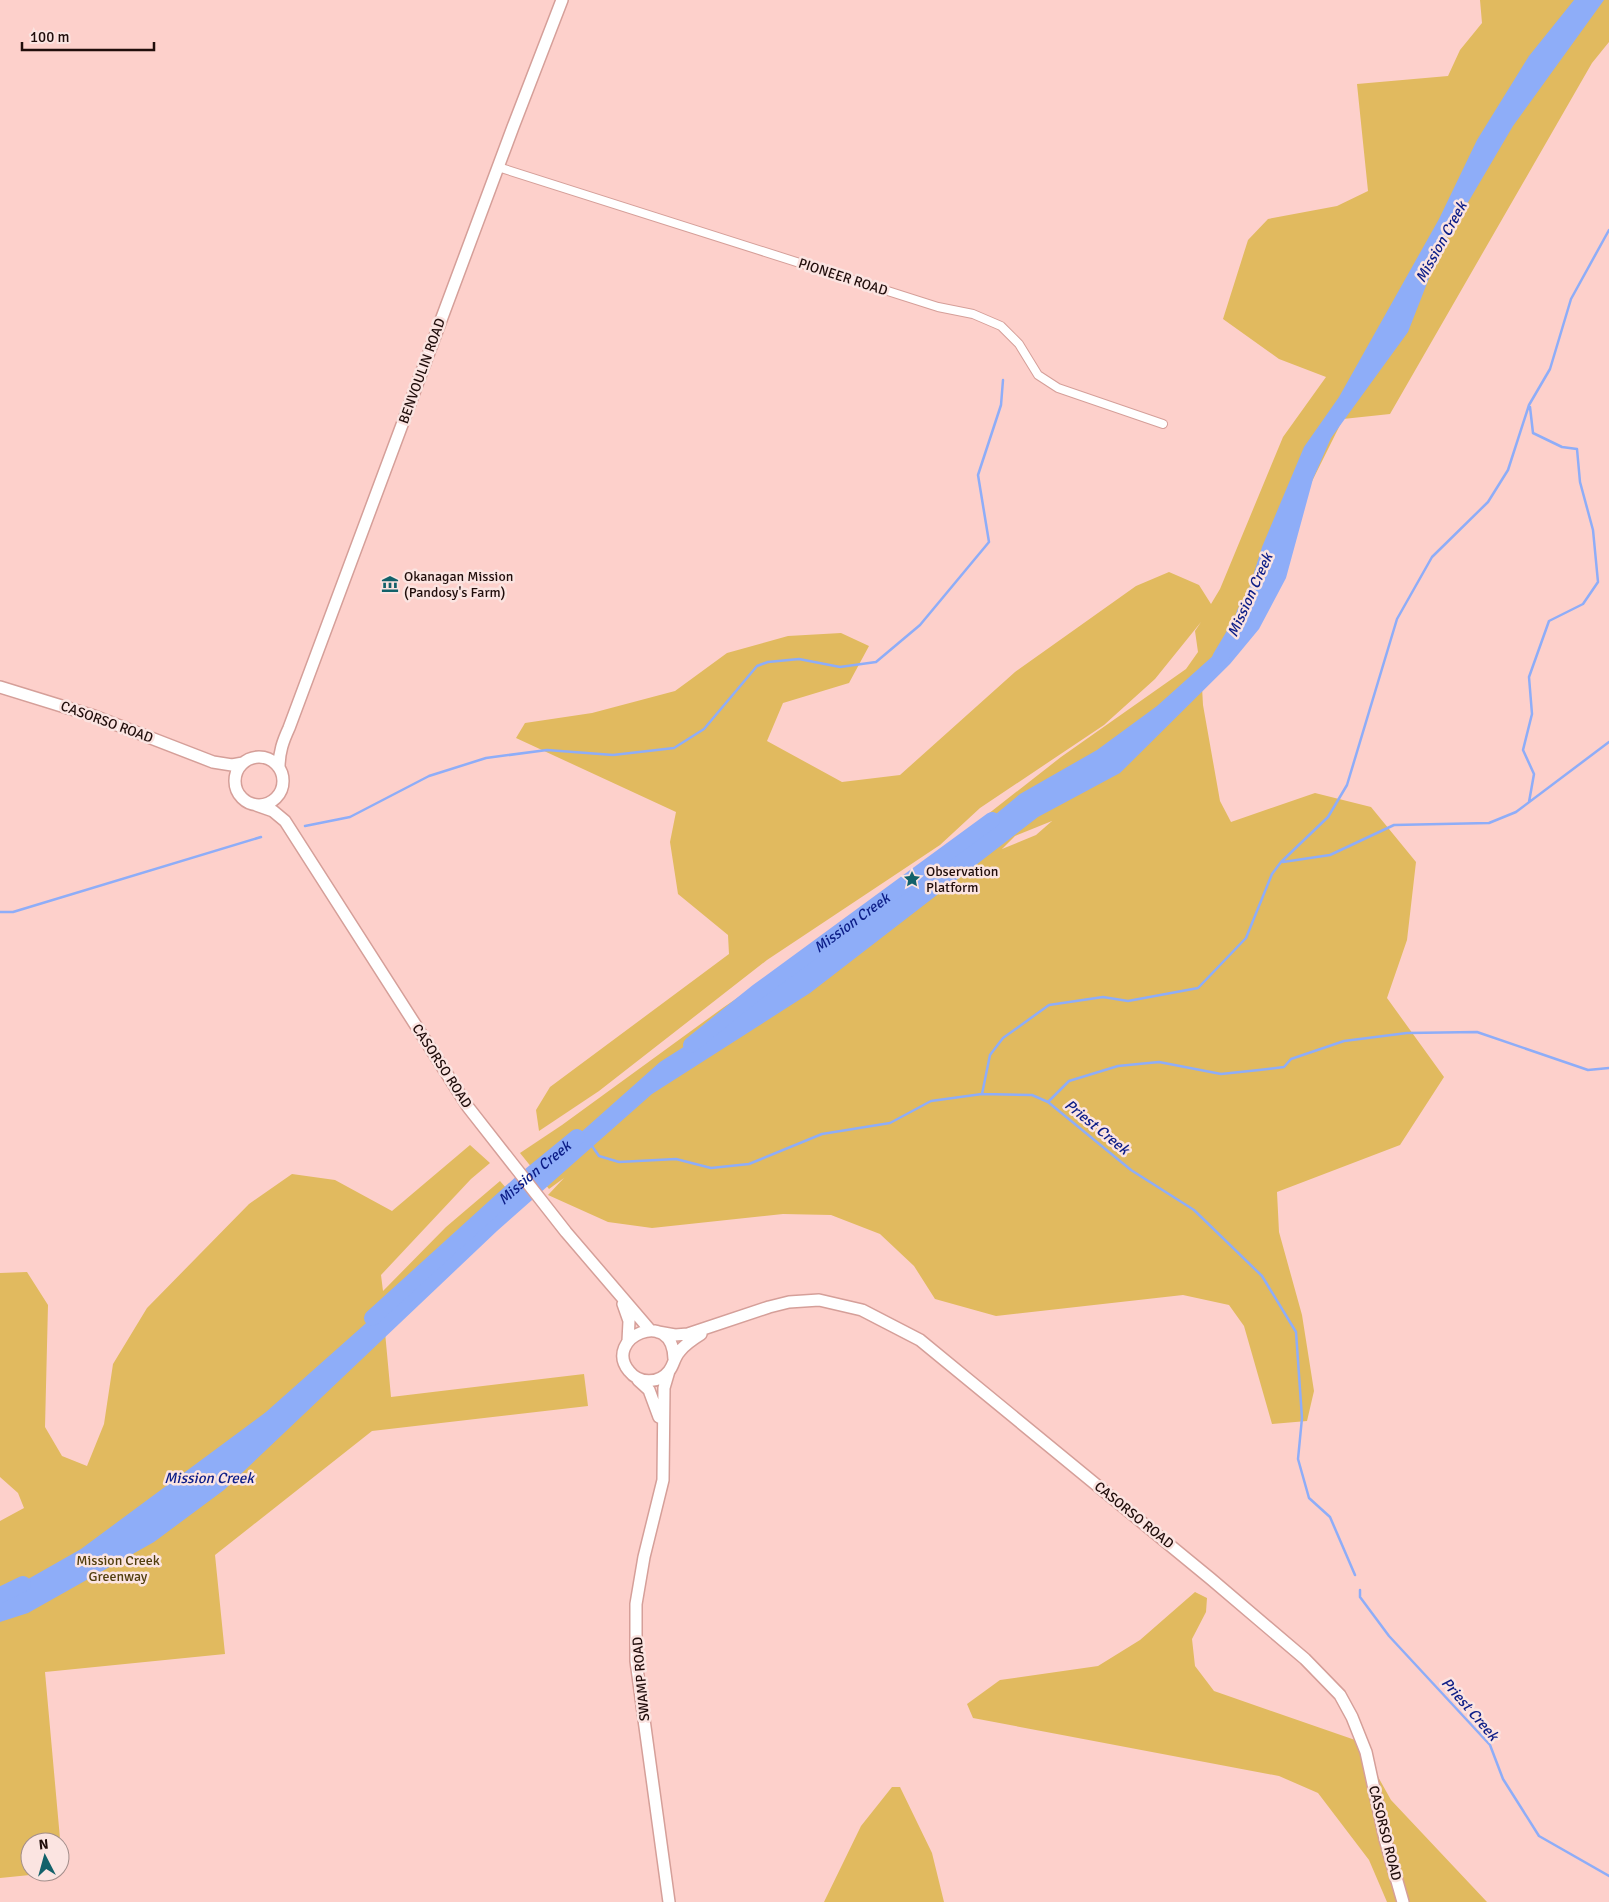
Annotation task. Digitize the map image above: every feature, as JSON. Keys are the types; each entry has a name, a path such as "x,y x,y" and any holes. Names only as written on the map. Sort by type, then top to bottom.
{"main road":[{"name":"BENVOULIN ROAD","path":"278,768 282,743 562,0"},
{"name":"CASORSO ROAD","path":"0,687 94,716 213,762 232,765 243,763"},
{"path":"258,757 266,758 278,768 282,775 281,790 271,802 256,805 242,798 235,784 235,776 243,763 270,752 282,743"},
{"name":"CASORSO ROAD","path":"213,762 226,772 235,784"},
{"name":"CASORSO ROAD","path":"281,790 282,810 285,821 468,1106 507,1159 619,1296 654,1331 682,1335 718,1325 769,1306 789,1302 819,1300 862,1310 920,1340 1212,1579 1306,1659 1340,1695 1352,1717 1366,1752 1385,1838 1403,1902"},
{"name":"CASORSO ROAD","path":"256,805 273,811 285,821"},
{"name":"CASORSO ROAD","path":"619,1296 629,1321 628,1341"},
{"name":"CASORSO ROAD","path":"674,1359 679,1351 692,1339 718,1325"},
{"path":"642,1331 654,1331 671,1343 674,1359 669,1371 664,1376 650,1381 635,1377 629,1371 624,1356 628,1341 642,1331"},
{"name":"SWAMP ROAD","path":"669,1371 664,1388 664,1480 644,1557 636,1604 636,1652 669,1902"},
{"name":"SWAMP ROAD","path":"635,1377 649,1390 663,1428"}],"street":[{"name":"PIONEER ROAD","path":"498,167 929,304 973,314 1001,326 1019,344 1038,375 1058,388 1163,424"}],"green space":[{"path":"1480,0 1609,0 1609,42 1592,63 1390,414 1343,419 1214,678 1202,687 1203,705 1220,801 1231,822 1315,793 1371,807 1416,862 1407,940 1387,998 1444,1077 1400,1145 1277,1192 1279,1232 1302,1315 1314,1391 1307,1421 1272,1424 1244,1326 1229,1305 1183,1295 996,1316 935,1299 914,1266 880,1234 831,1215 783,1214 652,1228 608,1222 548,1195 564,1178 549,1189 520,1153 562,1125 724,1007 904,885 988,814 1061,757 1186,669 1198,652 1195,631 1201,622 1155,679 1104,725 980,808 940,845 767,960 599,1091 539,1131 536,1110 550,1087 729,954 728,935 678,894 670,842 676,812 516,738 525,723 592,713 675,691 727,653 788,636 841,633 869,646 849,683 783,703 767,741 842,782 900,775 1015,672 1136,586 1169,572 1199,585 1211,604 1220,589 1283,437 1326,377 1279,359 1223,319 1248,240 1268,219 1337,206 1368,191 1357,84 1448,76 1460,50 1482,23","holes":["1052,821 1036,835 1002,849 1015,836"]},
{"name":"Mission Creek Greenway","path":"470,1145 490,1163 471,1179 381,1275 383,1291 446,1227 500,1181 519,1203 385,1332 391,1397 584,1374 588,1406 372,1431 215,1555 225,1654 45,1672 59,1832 20,1832 20,1876 0,1878 0,1521 24,1508 18,1493 0,1477 0,1273 27,1272 48,1305 45,1427 62,1456 87,1466 104,1424 113,1364 147,1308 249,1204 292,1174 335,1180 392,1211"},
{"path":"1195,1592 1207,1598 1206,1612 1192,1639 1195,1666 1214,1691 1358,1741 1391,1800 1487,1902 1387,1902 1369,1860 1318,1793 1279,1776 973,1718 967,1704 1000,1680 1098,1666 1140,1640"},
{"path":"892,1787 900,1787 932,1853 944,1902 824,1902 861,1826"}],"water":[{"name":"Mission Creek","path":"1574,0 1604,0 1513,126 1440,250 1408,332 1331,438 1313,479 1286,578 1259,629 1230,664 1120,773 1038,817 810,993 652,1094 497,1231 224,1490 154,1542 28,1613 0,1622 0,1595 81,1549 266,1412 660,1062 751,1004 818,948 897,896 1020,794 1097,750 1157,706 1234,637 1262,547 1304,447 1339,397 1439,219 1477,140 1529,56"}],"waterway":[{"path":"982,1094 990,1055 1003,1038 1049,1005 1103,997 1128,1001 1198,988 1246,938 1272,874 1281,862 1328,817 1347,785 1397,619 1432,557 1488,502 1508,470 1529,405 1550,369 1571,299 1609,230"},
{"path":"305,826 350,817 429,776 486,758 547,750 613,755 674,748 704,729 757,666 768,662 799,659 840,667 876,662 920,625 989,542 978,475 1001,405 1003,380"},
{"path":"1529,802 1534,774 1523,750 1532,714 1529,677 1549,621 1583,604 1598,582 1593,530 1580,482 1577,449 1562,447 1533,433 1530,407"},
{"name":"Mission Creek","path":"1220,658 1242,621 1245,612"},
{"path":"1283,862 1330,855 1394,825 1489,823 1516,812 1609,742"},
{"name":"Mission Creek","path":"691,1045 757,992 992,820"},
{"path":"0,912 13,912 261,837"},
{"path":"1048,1102 1069,1081 1118,1066 1159,1062 1221,1074 1259,1070 1284,1067 1291,1059 1344,1041 1407,1033 1477,1032 1588,1070 1609,1068"},
{"name":"Priest Creek","path":"592,1146 599,1156 619,1162 676,1159 711,1168 749,1164 822,1134 890,1123 931,1101 982,1094 1032,1095 1048,1102 1131,1170 1194,1210 1262,1276 1296,1332 1302,1418 1298,1459 1309,1498 1330,1517 1355,1575"},
{"name":"Mission Creek","path":"372,1318 522,1182 577,1137"},
{"name":"Mission Creek","path":"0,1595 23,1584"},
{"name":"Priest Creek","path":"1360,1590 1360,1597 1389,1636 1490,1745 1503,1779 1539,1836 1609,1876"}],"place":[{"name":"Okanagan Mission (Pandosy's Farm)","path":"390,584"},
{"name":"Observation Platform","path":"912,879"}]}
